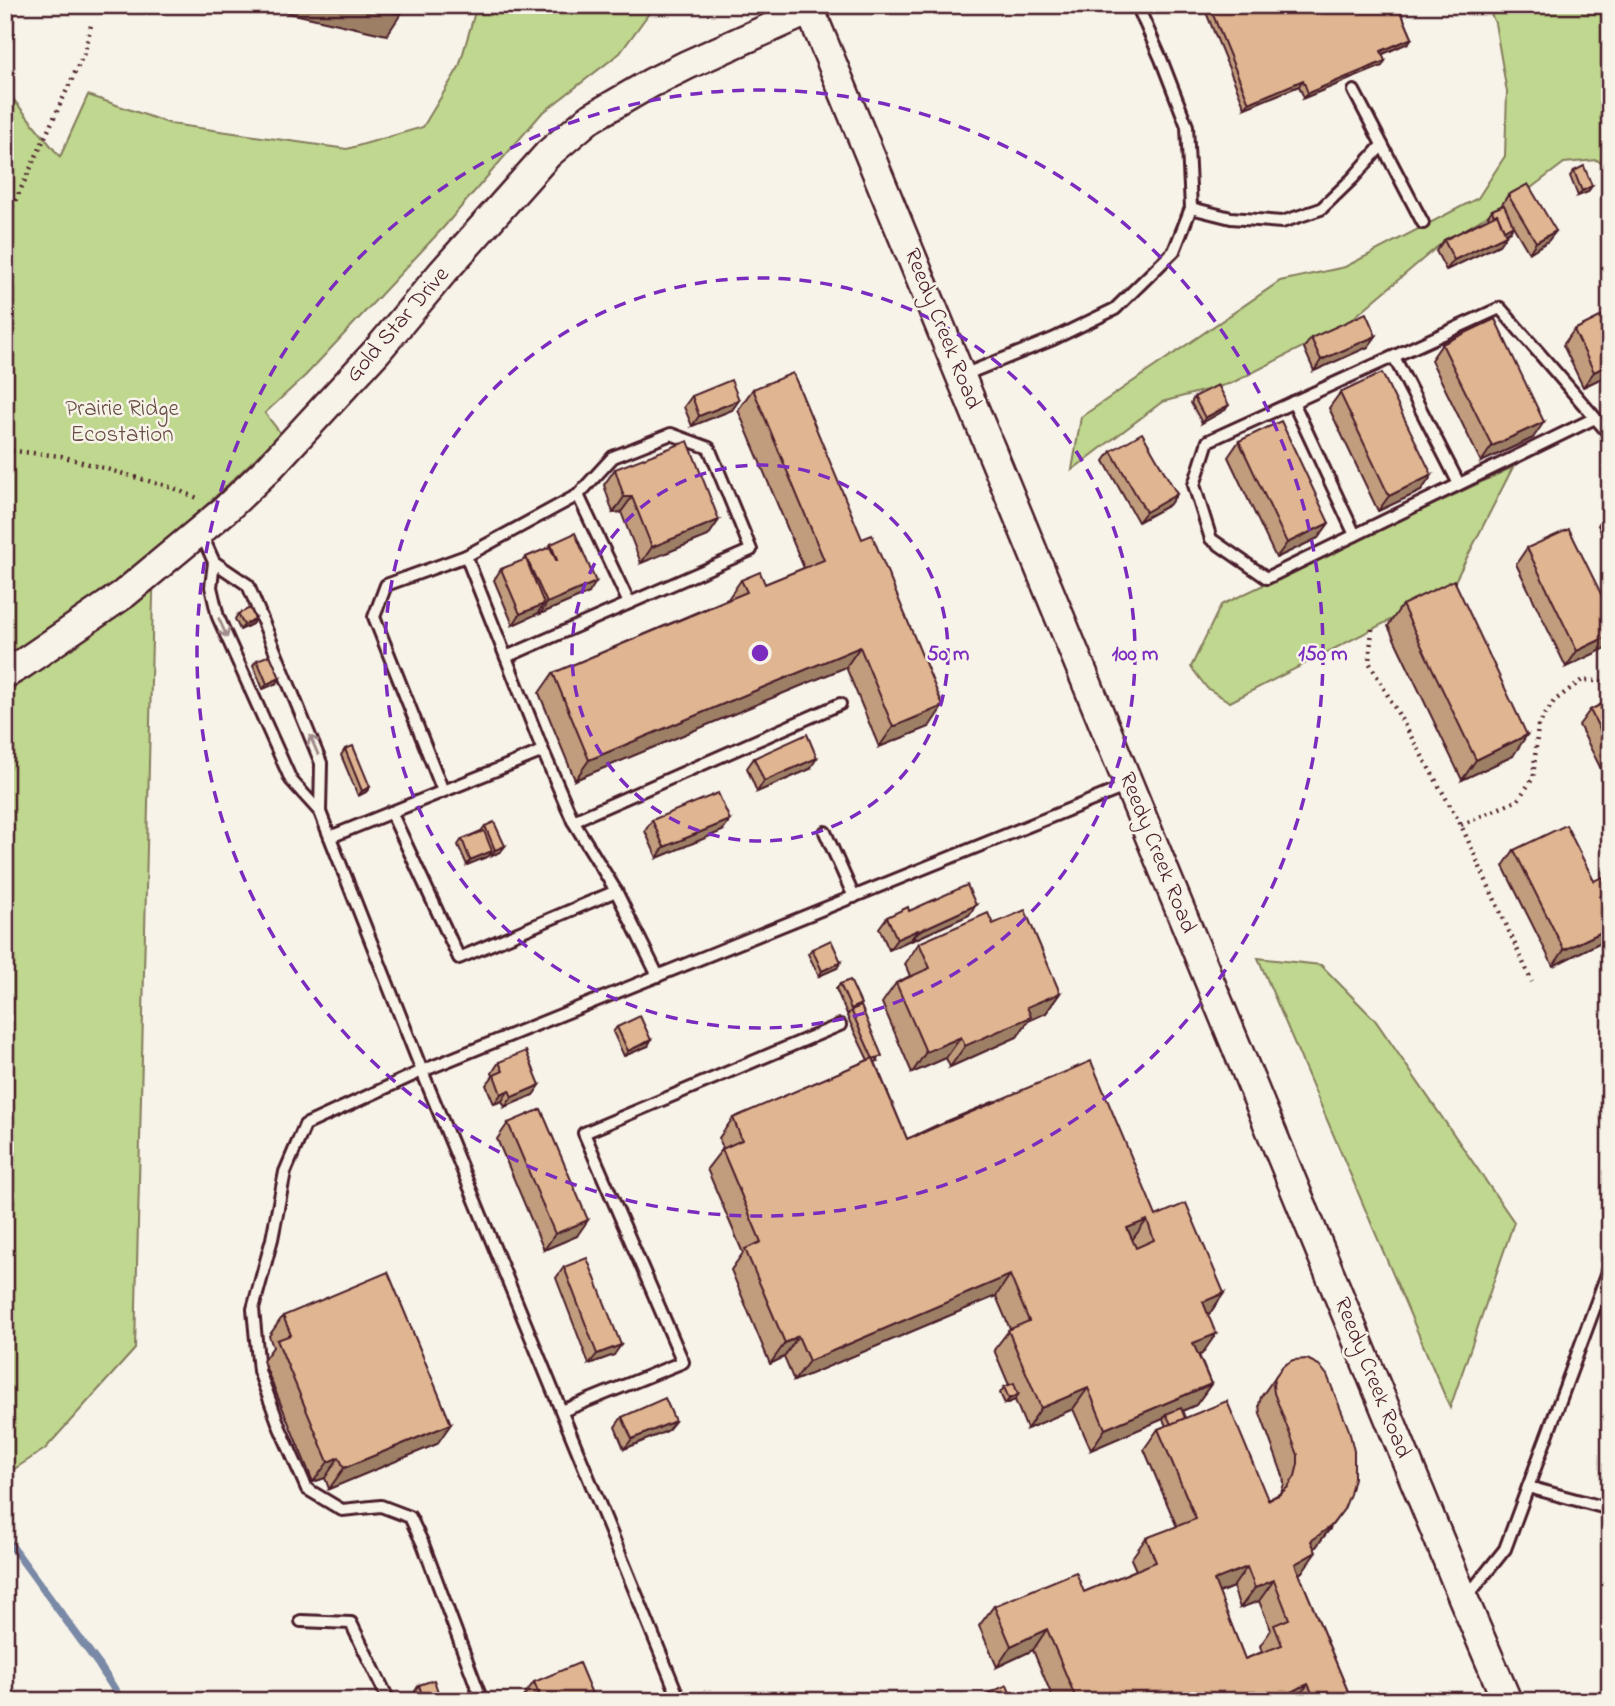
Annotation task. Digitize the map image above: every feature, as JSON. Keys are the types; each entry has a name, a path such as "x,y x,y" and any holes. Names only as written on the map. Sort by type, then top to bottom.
{"main road":[{"name":"Reedy Creek Road","path":"813,7 961,376 1507,1701"},
{"name":"Gold Star Drive","path":"5,674 124,594 225,510 360,370 548,154 589,119 663,77 813,7"}],"lane":[{"path":"961,376 1053,339 1115,309 1174,251 1191,208 1187,126 1136,5"},
{"path":"1354,91 1423,223"},
{"path":"1191,208 1231,218 1282,222 1321,209 1382,145"},
{"path":"1595,418 1267,578 1211,539 1194,485 1208,441 1500,308 1610,435"},
{"path":"1394,357 1460,484"},
{"path":"1293,402 1355,535"},
{"path":"443,792 374,617 386,585 466,556 579,495 613,457 671,434 709,448 751,550 506,656"},
{"path":"579,495 629,603"},
{"path":"200,531 214,562 211,587 218,617 291,780 320,811 422,1071 680,1701"},
{"path":"466,556 542,751 573,821 616,891 658,976"},
{"path":"214,562 248,585 321,763 320,811"},
{"path":"573,821 840,704"},
{"path":"330,837 542,751"},
{"path":"482,1701 423,1544 410,1517 381,1506 342,1510 307,1489 259,1371 253,1309 272,1239 285,1172 305,1125 422,1071 1129,785"},
{"path":"391,812 459,958 616,891"},
{"path":"825,832 854,897"},
{"path":"562,1411 683,1362 584,1133 840,1025"},
{"path":"1464,1600 1505,1549 1610,1266"},
{"path":"1528,1487 1610,1509"},
{"path":"301,1621 351,1623 389,1701"}],"path":[{"path":"5,219 85,51 91,25"},
{"path":"5,201 12,208"},
{"path":"5,450 61,456 173,488 225,510"},
{"path":"1372,629 1369,662 1461,825 1532,982"},
{"path":"1461,825 1518,800 1533,778 1538,726 1554,701 1582,680 1610,682"}],"green space":[{"name":"Prairie Ridge Ecostation","path":"477,5 655,5 620,53 541,114 443,228 306,375 265,413 281,434 154,555 135,1349 45,1449 5,1475 5,89 60,157 88,95 171,124 347,149 423,127 459,67"},
{"path":"1487,5 1610,5 1610,170 1597,160 1564,163 1527,191 1437,247 1344,326 1232,383 1162,402 1072,470 1081,417 1280,281 1345,267 1478,198 1505,156 1507,92 1495,23"},
{"path":"1513,467 1451,589 1230,702 1207,688 1191,667 1221,605"},
{"path":"1258,958 1321,965 1375,1020 1514,1222 1450,1408"}],"building":[{"path":"360,5 403,5 401,14"},
{"path":"1209,5 1398,5 1412,38 1381,51 1385,61 1308,93 1303,80 1249,103"},
{"path":"1584,166 1592,186 1582,191 1574,171"},
{"path":"1528,184 1556,231 1536,242 1508,195"},
{"path":"1504,205 1513,225 1504,230 1497,214 1494,216 1492,210"},
{"path":"1497,214 1506,235 1454,260 1444,240"},
{"path":"1610,312 1610,364 1594,372 1574,330"},
{"path":"1366,313 1376,336 1321,360 1311,338"},
{"path":"1495,319 1544,422 1492,446 1442,344"},
{"path":"793,373 862,539 872,535 943,706 893,727 860,647 589,760 553,673 747,592 741,580 760,572 765,584 824,560 753,389"},
{"path":"1382,373 1432,475 1389,496 1340,393"},
{"path":"731,380 739,400 699,416 692,396"},
{"path":"1218,385 1229,405 1205,418 1194,397"},
{"path":"1281,421 1329,523 1287,543 1239,441"},
{"path":"1142,433 1177,494 1146,512 1111,451"},
{"path":"688,441 719,520 652,547 632,497 624,497 615,469"},
{"path":"1569,529 1610,612 1610,635 1577,651 1527,548"},
{"path":"575,533 596,582 547,603 526,557 550,547 557,560 551,544"},
{"path":"526,559 544,604 520,614 501,569"},
{"path":"1454,580 1527,735 1476,760 1402,605"},
{"path":"250,608 255,619 244,625 238,614"},
{"path":"270,655 280,678 267,684 257,660"},
{"path":"1610,700 1610,750 1590,710"},
{"path":"807,734 817,758 764,781 754,758"},
{"path":"353,746 370,787 362,791 345,749"},
{"path":"718,793 730,820 664,847 652,820"},
{"path":"494,822 505,846 495,850 485,826"},
{"path":"1566,825 1594,881 1602,877 1609,892 1600,897 1610,917 1610,928 1564,950 1514,850"},
{"path":"484,831 492,851 470,860 462,839"},
{"path":"967,885 976,905 897,939 887,917 908,907 909,911"},
{"path":"1025,910 1060,993 1027,1007 1031,1017 965,1046 961,1037 926,1052 896,983 930,968 919,943 988,913 993,924"},
{"path":"831,940 841,962 822,971 812,949"},
{"path":"850,980 861,1004 851,1009 840,984"},
{"path":"861,1006 882,1056 873,1059 851,1010"},
{"path":"640,1016 651,1040 628,1051 617,1027"},
{"path":"526,1051 540,1085 512,1097 509,1090 501,1094 494,1075 503,1071 499,1062"},
{"path":"873,1058 907,1139 1091,1061 1156,1216 1186,1203 1224,1293 1203,1302 1216,1334 1193,1343 1211,1384 1105,1429 1088,1388 1041,1408 1008,1330 1029,1321 1010,1275 809,1361 798,1336 785,1343 745,1249 761,1242 722,1149 742,1140 733,1118","holes":["1147,1220 1154,1240 1136,1248 1127,1228"]},
{"path":"996,1102 945,1123 945,1122"},
{"path":"541,1109 588,1220 555,1234 508,1123"},
{"path":"587,1258 621,1345 597,1354 564,1267"},
{"path":"388,1272 451,1424 344,1468 339,1457 328,1462 277,1340 291,1335 283,1316"},
{"path":"1307,1359 1319,1365 1327,1375 1349,1430 1354,1451 1354,1478 1344,1509 1331,1526 1311,1541 1316,1552 1295,1564 1352,1701 1316,1701 1308,1684 1271,1701 1077,1701 1047,1629 1011,1646 994,1606 1076,1572 1084,1592 1156,1562 1146,1538 1196,1519 1158,1429 1227,1401 1268,1500 1279,1495 1295,1476 1298,1455 1273,1385 1283,1366 1293,1360","holes":["1247,1567 1255,1588 1274,1580 1289,1619 1274,1625 1282,1645 1245,1659 1214,1580"]},
{"path":"1014,1383 1018,1395 1009,1399 1004,1387"},
{"path":"665,1398 675,1421 632,1439 622,1417"},
{"path":"1181,1408 1185,1418 1171,1424 1166,1414"},
{"path":"579,1663 595,1701 542,1701 534,1682"},
{"path":"434,1680 441,1701 424,1701 419,1685"},
{"path":"1007,1685 1013,1701 971,1701"}],"waterway":[{"path":"5,1537 99,1665 122,1701"}]}
